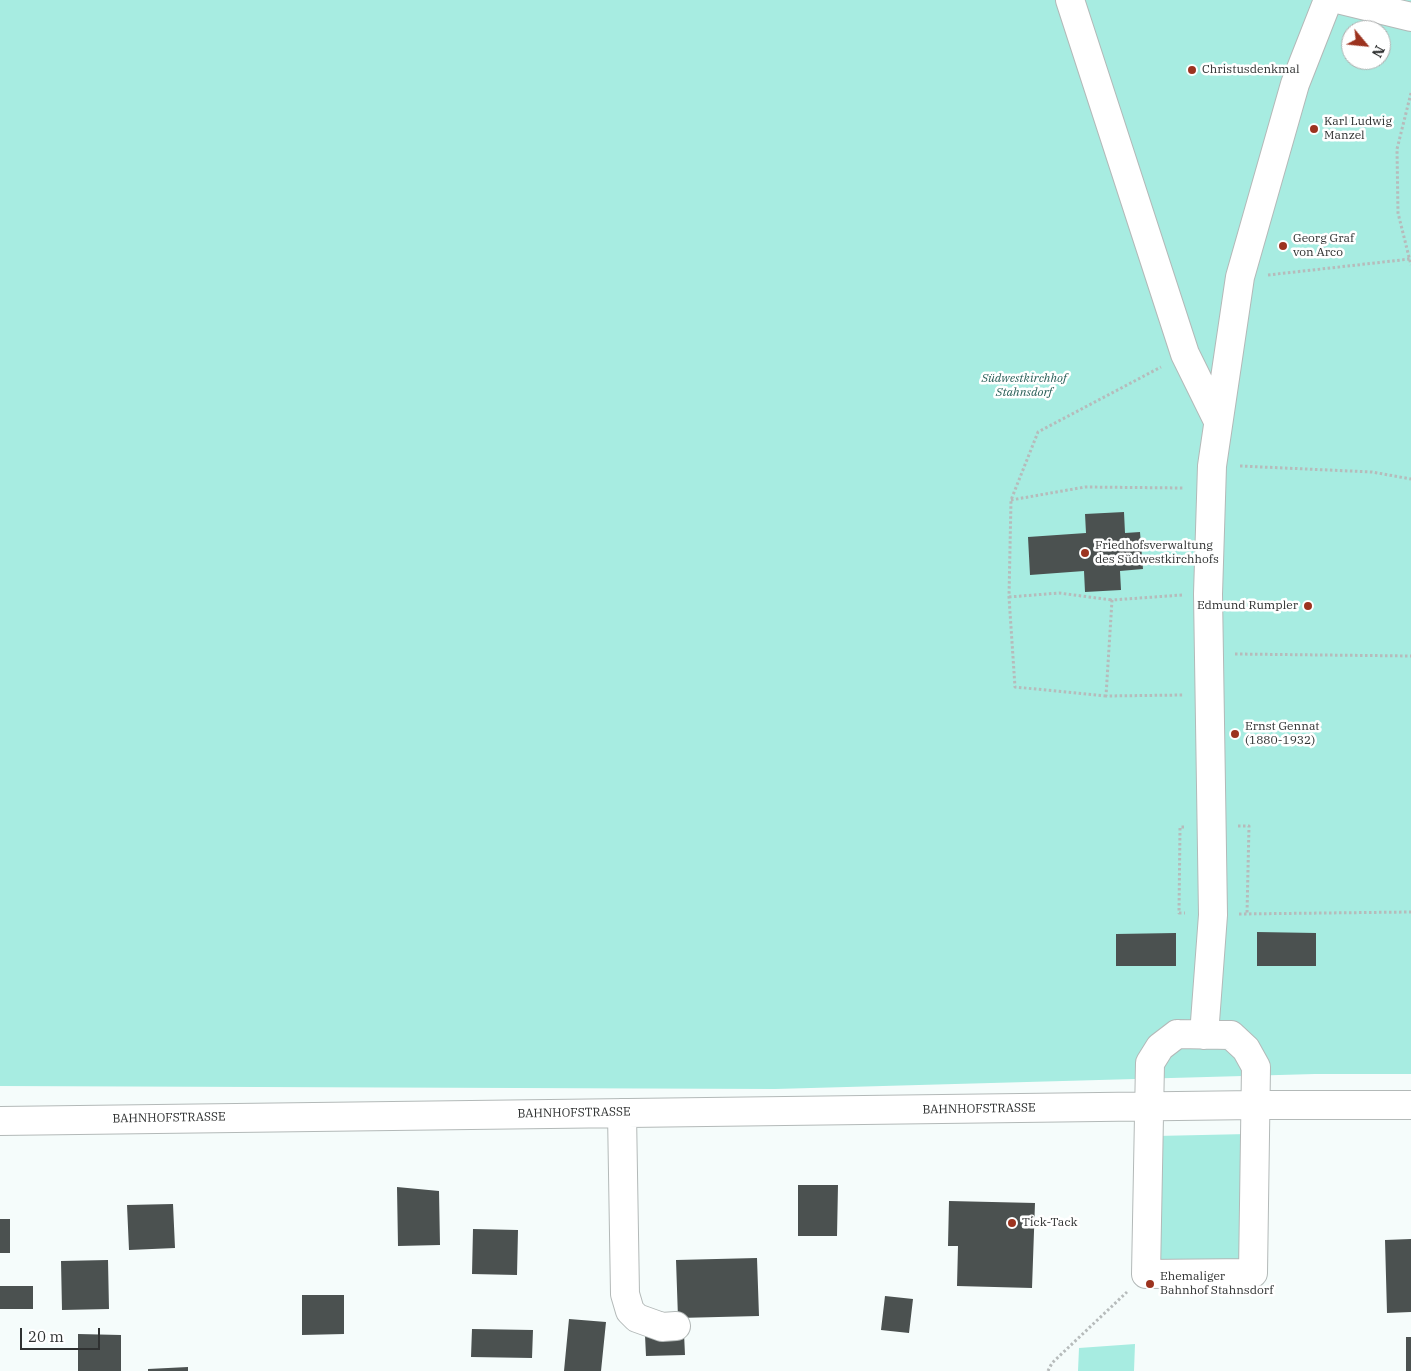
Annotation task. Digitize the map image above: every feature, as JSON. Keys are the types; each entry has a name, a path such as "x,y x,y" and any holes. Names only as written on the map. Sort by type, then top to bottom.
{"street":[{"path":"1070,0 1186,354 1218,421"},
{"path":"1204,1035 1213,915 1208,594 1211,477 1240,278 1296,84 1328,0"},
{"path":"1341,0 1411,17"},
{"path":"1177,1034 1230,1035 1246,1049 1256,1067 1256,1105 1253,1273 1146,1274 1150,1063 1160,1047 1177,1034"},
{"name":"BAHNHOFSTRASSE","path":"0,1121 1256,1105 1411,1105"},
{"path":"622,1113 625,1294 630,1311 637,1318 662,1326 676,1326"}],"path":[{"path":"1411,93 1397,149 1398,214 1411,265"},
{"path":"1240,278 1410,259"},
{"path":"1186,354 1038,432 1011,500 1009,597 1015,687 1106,696 1210,695"},
{"path":"1011,500 1085,487 1211,477 1277,466 1372,472 1411,479"},
{"path":"1009,597 1058,593 1112,600 1208,594"},
{"path":"1106,696 1112,600"},
{"path":"1209,653 1411,656"},
{"path":"1213,915 1411,912"},
{"path":"1048,1371 1052,1363 1146,1274"}],"green space":[{"name":"Südwestkirchhof Stahnsdorf","path":"0,0 1411,0 1411,1074 1315,1074 775,1089 0,1086"},
{"path":"1248,1134 1246,1266 1155,1265 1156,1136"},
{"path":"1135,1344 1134,1371 1078,1371 1079,1348"}],"building":[{"name":"Friedhofsverwaltung des Südwestkirchhofs","path":"1124,512 1125,533 1140,532 1143,569 1120,571 1121,590 1085,592 1084,571 1030,575 1028,537 1086,533 1085,514"},
{"path":"1257,932 1316,933 1316,966 1257,966"},
{"path":"1176,933 1176,966 1116,966 1116,934"},
{"path":"798,1185 838,1185 837,1236 798,1236"},
{"path":"397,1187 439,1191 440,1245 398,1246"},
{"path":"949,1201 1035,1203 1032,1288 957,1286 958,1246 948,1246"},
{"path":"173,1204 175,1248 129,1250 127,1205"},
{"path":"0,1219 10,1219 10,1253 0,1253"},
{"path":"473,1229 518,1230 517,1275 472,1274"},
{"path":"1411,1239 1411,1312 1387,1313 1385,1240"},
{"path":"757,1258 759,1316 678,1318 676,1260"},
{"path":"108,1260 109,1309 62,1310 61,1261"},
{"path":"0,1286 33,1286 33,1309 0,1309"},
{"path":"302,1295 344,1295 344,1334 302,1335"},
{"path":"885,1296 913,1299 909,1333 881,1330"},
{"path":"569,1319 606,1322 601,1371 564,1371"},
{"path":"472,1329 533,1330 532,1358 471,1357"},
{"path":"684,1333 685,1355 646,1356 645,1335"},
{"path":"78,1334 121,1335 121,1371 78,1371"},
{"path":"1406,1337 1411,1337 1411,1371 1406,1371"},
{"path":"188,1367 188,1371 148,1371 148,1369"}],"place":[{"name":"Christusdenkmal","path":"1192,70"},
{"name":"Karl Ludwig Manzel","path":"1314,129"},
{"name":"Georg Graf von Arco","path":"1283,246"},
{"name":"Friedhofsverwaltung des Südwestkirchhofs","path":"1085,553"},
{"name":"Edmund Rumpler","path":"1308,606"},
{"name":"Ernst Gennat (1880-1932)","path":"1235,734"},
{"name":"Tick-Tack","path":"1012,1223"},
{"name":"Ehemaliger Bahnhof Stahnsdorf","path":"1150,1284"}]}
